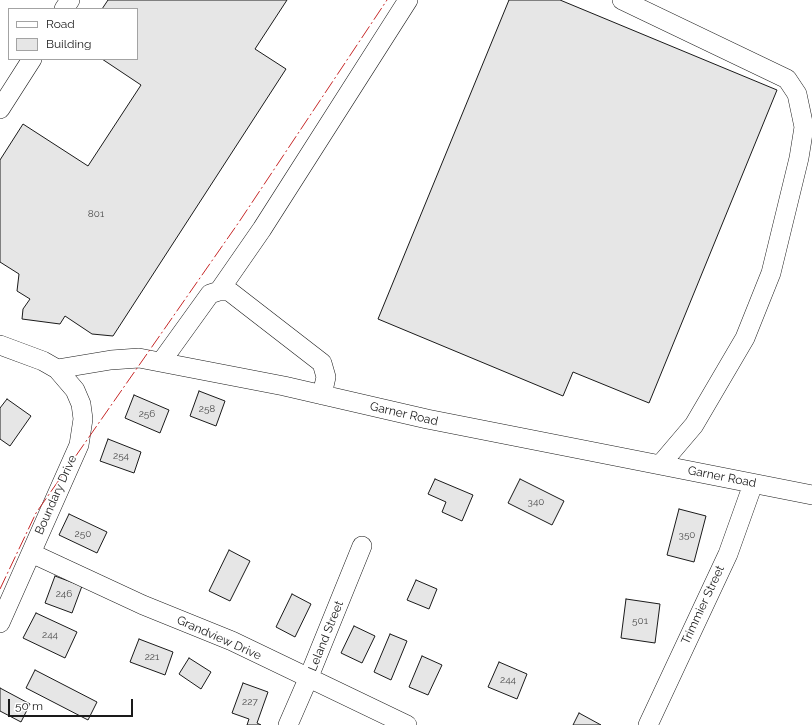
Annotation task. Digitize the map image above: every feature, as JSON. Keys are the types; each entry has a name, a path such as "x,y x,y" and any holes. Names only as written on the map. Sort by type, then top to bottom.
{"street":[{"path":"219,291 262,229 408,0"},
{"path":"622,0 787,79 797,94 804,127 799,158 771,273 745,338 694,425 660,465"},
{"path":"0,109 31,60"},
{"path":"161,362 210,294 229,290 322,363 326,377 322,395"},
{"path":"0,345 43,361 57,369"},
{"name":"Garner Road","path":"57,369 126,358 138,358 322,395 427,420 812,495"},
{"name":"Boundary Drive","path":"0,623 79,445 82,434 83,419 78,397 67,378 57,369"},
{"name":"Trimmier Street","path":"648,725 728,554 753,484"},
{"name":"Leland Street","path":"288,725 362,546"},
{"name":"Grandview Drive","path":"31,553 143,605 232,642 407,725"}],"building":[{"path":"108,0 287,0 255,49 286,69 113,336 92,334 65,316 60,324 22,319 23,309 30,299 17,291 19,274 0,262 0,160 23,124 88,166 141,85 104,60 138,60 138,8 103,8"},
{"path":"509,0 560,0 777,90 649,403 573,372 563,396 378,319"},
{"path":"199,391 225,401 216,426 190,416"},
{"path":"134,395 169,410 160,433 125,418"},
{"path":"7,399 31,416 10,446 0,439 0,408"},
{"path":"108,439 141,452 134,473 100,461"},
{"path":"435,479 473,495 462,521 442,512 446,502 428,494"},
{"path":"520,479 564,501 552,525 508,503"},
{"path":"679,509 706,516 694,562 667,555"},
{"path":"69,514 107,532 97,553 59,535"},
{"path":"229,550 250,561 230,601 209,591"},
{"path":"55,576 82,586 72,613 45,603"},
{"path":"416,580 437,589 429,609 407,600"},
{"path":"292,594 311,604 295,637 276,627"},
{"path":"626,599 660,604 655,643 621,638"},
{"path":"36,613 77,632 65,658 23,638"},
{"path":"354,626 375,636 362,663 341,653"},
{"path":"390,634 407,641 391,680 374,672"},
{"path":"139,639 173,652 165,675 130,662"},
{"path":"422,656 442,665 428,695 409,687"},
{"path":"189,658 211,672 201,689 179,674"},
{"path":"499,662 527,674 517,699 488,687"},
{"path":"35,670 97,702 88,720 26,688"},
{"path":"243,683 268,692 257,723 261,725 247,725 249,719 232,713"},
{"path":"0,688 30,704 21,722 0,711"},
{"path":"579,713 601,725 573,725"}],"power":[{"path":"0,589 36,513 239,222 387,0"}]}
